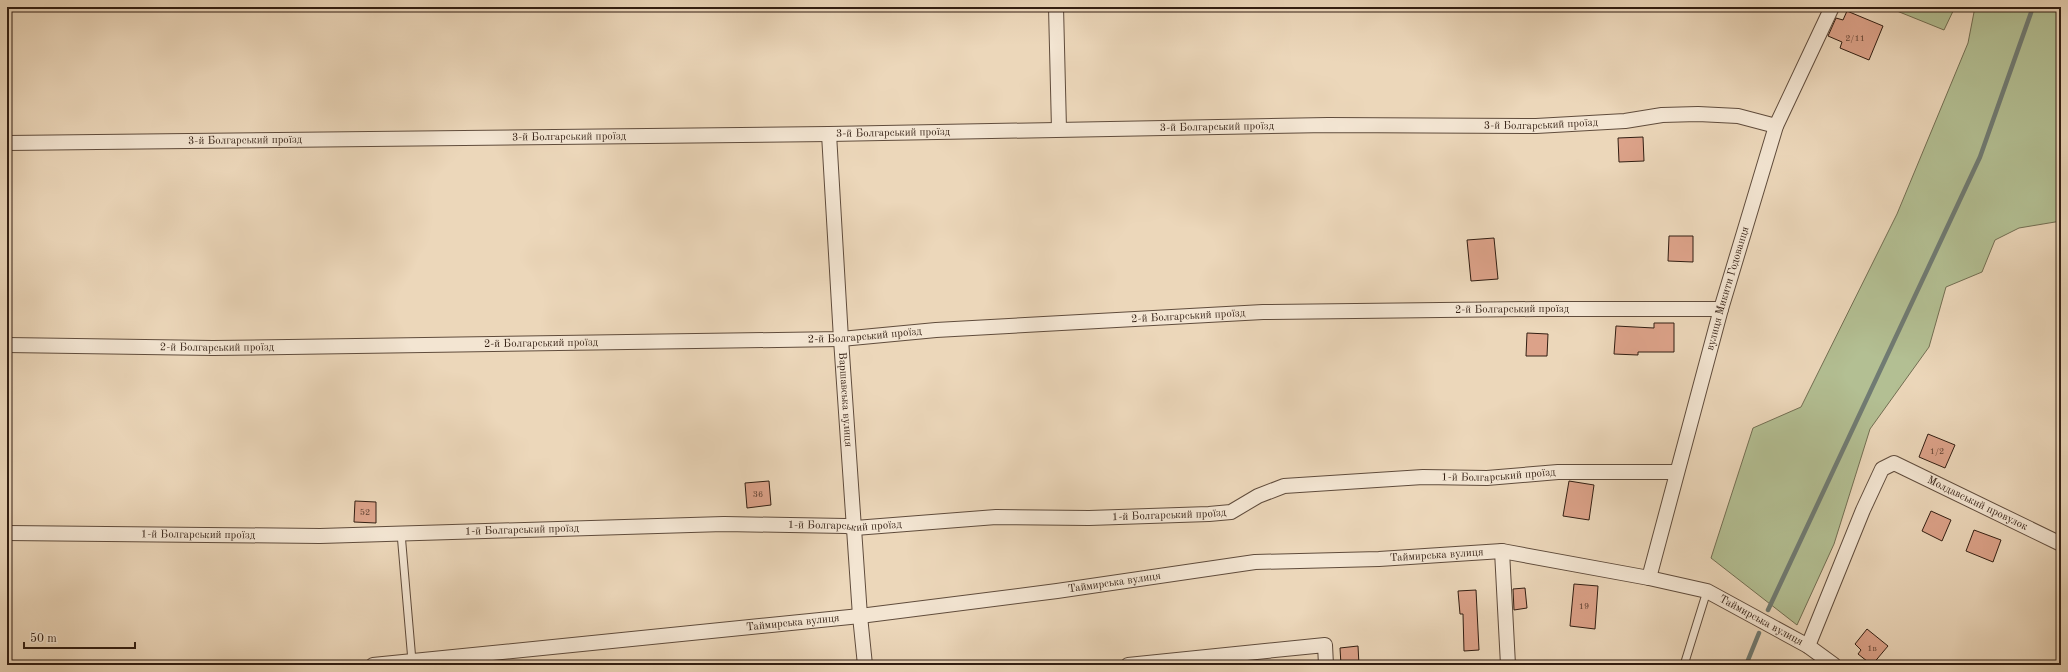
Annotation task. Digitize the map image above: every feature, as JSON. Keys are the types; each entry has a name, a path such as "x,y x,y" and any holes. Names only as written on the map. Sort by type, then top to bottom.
{"street":[{"path":"1056,7 1059,129"},
{"name":"вулиця Микити Годованця","path":"1649,578 1676,472 1721,309 1776,126 1832,7"},
{"name":"3-й Болгарський проїзд","path":"7,143 830,134 1328,125 1536,126 1625,120 1662,114 1738,116 1776,126"},
{"name":"Варшавська вулиця","path":"830,134 841,339 860,616 865,665"},
{"name":"2-й Болгарський проїзд","path":"7,345 213,348 841,339 936,330 1263,312 1537,309 1721,309"},
{"name":"Молдавський провулок","path":"1808,646 1863,510 1882,469 1894,463 2061,544"},
{"name":"1-й Болгарський проїзд","path":"7,533 320,536 724,524 846,526 855,528 996,517 1089,518 1232,512 1258,496 1284,486 1423,477 1487,478 1558,472 1676,472"},
{"path":"1502,551 1508,665"},
{"name":"Таймирська вулиця","path":"373,665 860,616 1056,591 1255,562 1379,559 1502,551 1649,578 1707,591 1808,646 1834,665"},
{"path":"1128,665 1325,645 1326,665"}],"lane":[{"path":"401,533 412,661"},
{"path":"1684,665 1707,591"}],"green space":[{"path":"1887,7 1955,7 1944,30"},
{"path":"1975,7 2061,7 2061,221 2019,228 1995,240 1982,272 1946,287 1929,347 1870,429 1834,544 1797,625 1711,558 1753,428 1801,407 1897,214 1968,43"}],"building":[{"path":"1847,11 1883,26 1869,60 1840,48 1842,42 1828,36 1836,18 1843,20"},
{"path":"1643,137 1644,161 1619,162 1618,138"},
{"path":"1669,236 1693,236 1693,262 1668,261"},
{"path":"1494,238 1498,279 1471,281 1467,240"},
{"path":"1654,323 1674,323 1674,352 1638,352 1638,355 1614,354 1616,326 1654,328"},
{"path":"1527,333 1548,334 1547,356 1526,356"},
{"path":"1928,434 1955,445 1945,468 1919,457"},
{"path":"769,481 771,505 747,508 745,483"},
{"path":"1569,481 1594,485 1589,520 1563,516"},
{"path":"355,501 376,502 376,523 354,522"},
{"path":"1931,511 1951,520 1942,541 1922,531"},
{"path":"1974,530 2001,540 1993,562 1966,551"},
{"path":"1574,584 1598,586 1595,629 1570,626"},
{"path":"1525,588 1527,608 1514,610 1513,589"},
{"path":"1476,590 1479,650 1464,651 1463,614 1460,614 1458,591"},
{"path":"1867,629 1888,646 1872,665 1858,654 1861,650 1855,644"},
{"path":"1358,646 1359,665 1341,665 1340,648"}],"waterway":[{"path":"1768,610 1980,157 2033,7"},
{"path":"1746,665 1759,633"}]}
